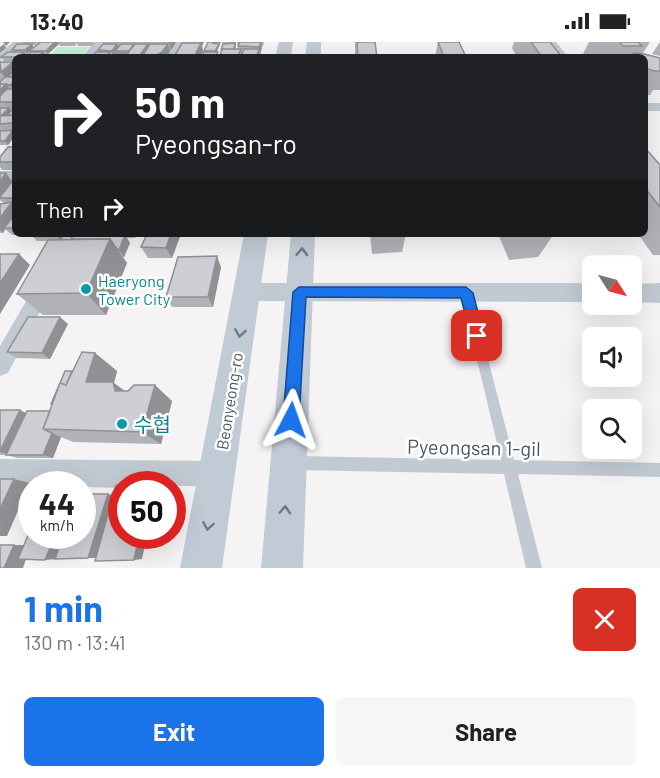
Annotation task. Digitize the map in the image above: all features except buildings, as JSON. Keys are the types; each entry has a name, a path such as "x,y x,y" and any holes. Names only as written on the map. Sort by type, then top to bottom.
{"main road":[{"name":"Beonyeong-ro","path":"201,568 255,237"},
{"path":"282,568 303,237"}],"street":[{"path":"2,63 19,42"},
{"path":"90,54 100,42"},
{"path":"551,42 561,54"},
{"path":"0,366 71,237"},
{"path":"246,292 582,293"},
{"path":"642,293 660,293"},
{"path":"0,472 99,475 217,474"}],"lane":[{"path":"466,293 534,568"},
{"name":"Pyeongsan 1-gil","path":"288,463 660,470"}],"green space":[{"path":"58,47 90,47 83,54 51,54"}],"place":[{"name":"Haeryong Tower City","path":"86,289"},
{"name":"수협","path":"122,424"}],"route":[{"path":"291,420 299,292 466,293 477,336"}]}
